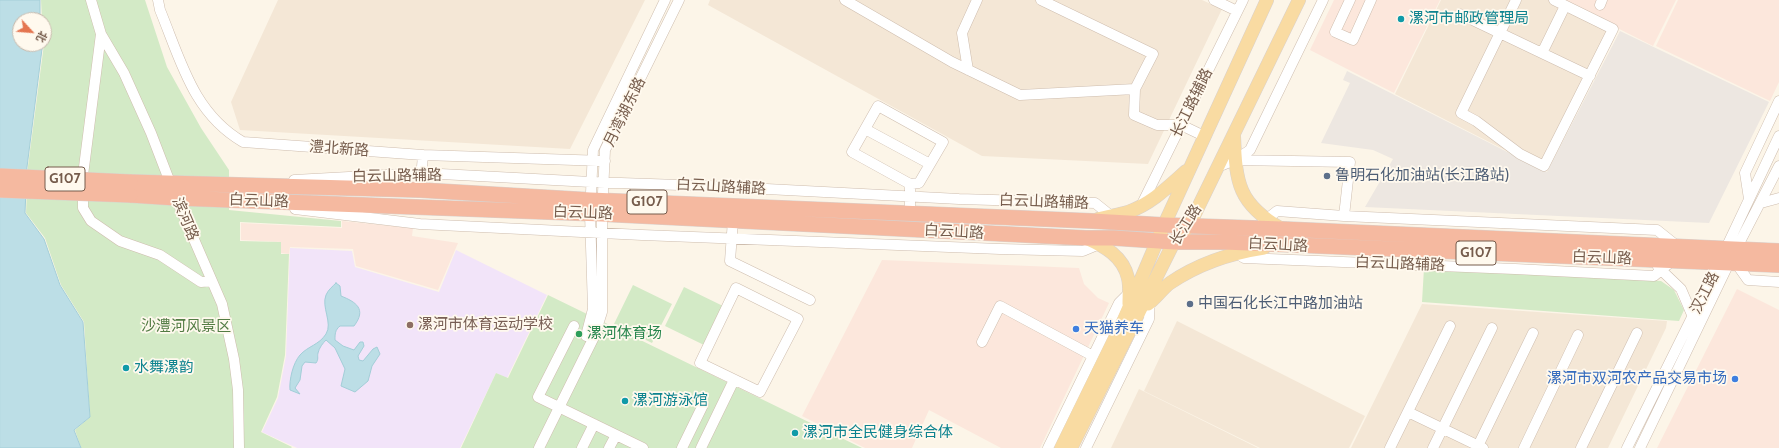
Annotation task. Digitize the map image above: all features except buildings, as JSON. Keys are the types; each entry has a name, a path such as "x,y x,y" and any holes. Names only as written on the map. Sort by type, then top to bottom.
{"highway":[{"name":"G107","path":"0,176 130,188"},
{"name":"白云山路","path":"130,188 170,184 420,190 733,220 1092,241 1114,238 1174,242 1224,242 1650,260 1667,266 1779,252"},
{"name":"白云山路","path":"130,188 176,198 224,200 910,213 1092,221 1115,219 1164,225 1189,226 1261,224 1282,229 1677,246 1779,265"},
{"name":"G107","path":"0,190 130,188"}],"main road":[{"name":"长江路","path":"1071,448 1164,225 1267,0"},
{"name":"长江路","path":"1150,297 1174,242 1189,226 1299,0"},
{"path":"1233,134 1235,160 1241,192 1261,224"},
{"path":"1115,219 1141,206 1163,192 1190,167"},
{"path":"1164,225 1174,242"},
{"path":"1092,241 1114,253 1122,264 1134,299 1150,297 1196,268 1236,253 1280,245"},
{"name":"长江路","path":"1061,448 1134,299"}],"street":[{"name":"滨河路","path":"91,0 101,34 124,73 151,132 170,184 212,281 226,320 234,359 238,390 239,448"},
{"name":"澧北新路","path":"158,0 160,10 201,104 215,121 231,135 243,142 423,155 605,161"},
{"name":"月湾湖东路","path":"556,406 594,337 602,312 601,233 591,182 593,150 665,0"},
{"name":"月湾湖东路","path":"556,406 589,331 593,309 590,232 604,183 605,150 679,0"},
{"path":"845,0 968,70 1020,95 1135,90"},
{"path":"968,70 962,33 977,0"},
{"path":"1042,0 1153,54 1135,90 1134,115 1157,125 1181,125 1204,136"},
{"path":"1214,0 1237,11"},
{"name":"长江路辅路","path":"1141,206 1243,0"},
{"path":"1218,167 1235,160 1250,150 1323,0"},
{"path":"1350,0 1335,32 1353,40 1371,0"},
{"path":"1516,0 1461,113 1476,121 1520,154 1544,166 1612,30 1554,0"},
{"path":"1542,53 1565,6"},
{"path":"1460,14 1590,76"},
{"path":"101,34 83,175 83,208 86,216 91,222 120,241 160,255 201,282 212,281"},
{"path":"1748,199 1745,173 1779,101"},
{"path":"878,106 942,142 930,164 919,183 910,184 852,152 878,106"},
{"path":"865,129 930,164"},
{"name":"汉江路","path":"1640,448 1730,257 1748,199 1779,136"},
{"path":"420,190 423,155"},
{"path":"1235,160 1350,162 1344,216"},
{"name":"汉江路","path":"1627,448 1693,317 1761,203 1779,166"},
{"name":"白云山路辅路","path":"220,185 422,173 910,197 1095,202 1115,219"},
{"path":"910,184 910,213"},
{"path":"1761,203 1779,198"},
{"path":"224,200 420,224 601,233 1083,251 1092,241"},
{"path":"1261,224 1277,211 1344,216 1657,230 1677,246"},
{"path":"733,220 730,261 810,300"},
{"name":"白云山路辅路","path":"1224,242 1244,258 1654,276 1667,266"},
{"path":"1730,257 1748,280 1779,282"},
{"path":"1667,266 1681,289 1693,317"},
{"path":"736,288 798,319 760,392 734,380 700,362 736,288"},
{"path":"1086,448 1149,319 1150,297"},
{"path":"1048,448 1119,303 1134,299"},
{"path":"982,342 1000,306 1093,356"},
{"path":"574,326 538,397 616,435 632,446 643,448"},
{"path":"1390,448 1450,326"},
{"path":"1434,448 1492,328"},
{"path":"1408,412 1480,447 1533,333"},
{"path":"1581,448 1637,333"},
{"path":"1524,448 1578,335"},
{"path":"701,448 734,380"},
{"path":"682,448 703,405"},
{"path":"538,448 556,406"},
{"path":"582,448 594,424"},
{"path":"609,448 616,435"}],"shaded area":[{"path":"278,0 645,0 570,149 240,130 231,102"},
{"path":"710,0 1202,0 1222,9 1148,164 982,156 708,5"},
{"path":"1334,0 1440,0 1394,93 1310,50"},
{"path":"1441,0 1559,0 1618,30 1546,171 1395,94"},
{"path":"1562,0 1676,0 1653,46"},
{"path":"1678,0 1779,0 1779,82 1770,101 1656,46"},
{"path":"1620,31 1769,102 1709,223 1365,207 1393,159 1373,150 1321,143 1350,83 1343,80 1347,71 1547,172"},
{"path":"342,221 413,228 412,236 458,243 438,290 356,266 353,249 290,247 289,254 281,253 281,242 241,240 241,223 342,228"},
{"name":"漯河市体育运动学校","path":"290,248 352,251 355,267 439,292 456,250 547,295 507,378 496,373 460,448 297,448 262,432 278,398 286,356"},
{"path":"882,260 1079,268 1084,284 1098,298 1109,303 1040,448 1001,448 929,410 912,448 865,448 802,416"},
{"name":"漯河市双河农产品交易市场","path":"1737,289 1779,310 1779,448 1657,448"},
{"path":"1422,304 1667,321 1666,328 1608,448 1351,448"},
{"path":"1177,321 1365,416 1349,448 1260,448 1144,391"},
{"path":"1139,389 1258,448 1111,448"}],"green space":[{"name":"沙澧河风景区","path":"41,0 145,0 167,67 201,128 229,170 229,210 341,221 341,227 240,222 240,241 281,242 281,254 289,254 285,355 277,397 261,432 292,447 291,448 81,448 75,430 90,417 84,322 61,285 45,238 26,213 28,166 43,52 52,52 52,12 42,12"},
{"path":"1424,268 1661,281 1674,290 1684,310 1679,321 1422,302"},
{"path":"633,285 672,304 652,343 614,324"},
{"path":"684,287 723,306 704,345 665,326"},
{"name":"漯河体育场","path":"548,295 862,448 461,448 496,373 508,378"}],"water":[{"path":"0,0 40,0 40,12 12,12 12,52 42,52 27,167 25,213 44,239 60,285 83,322 90,417 74,430 81,448 0,448"},
{"path":"336,283 340,286 341,296 351,301 358,307 360,315 354,326 340,326 337,329 335,340 343,346 354,350 360,342 363,342 364,346 358,356 359,360 363,361 373,349 377,347 380,354 372,366 368,381 355,392 341,386 345,369 335,348 326,340 319,349 316,363 305,362 302,366 300,380 295,388 300,394 290,390 293,367 300,355 306,349 320,341 326,334 328,330 328,320 325,300 328,291"}],"place":[{"name":"漯河市邮政管理局","path":"1401,19"},
{"name":"鲁明石化加油站(长江路站)","path":"1327,176"},
{"name":"中国石化长江中路加油站","path":"1190,304"},
{"name":"漯河市体育运动学校","path":"410,325"},
{"name":"天猫养车","path":"1076,329"},
{"name":"漯河体育场","path":"579,334"},
{"name":"水舞漯韵","path":"126,368"},
{"name":"漯河市双河农产品交易市场","path":"1735,379"},
{"name":"漯河游泳馆","path":"625,401"},
{"name":"漯河市全民健身综合体","path":"795,433"}]}
